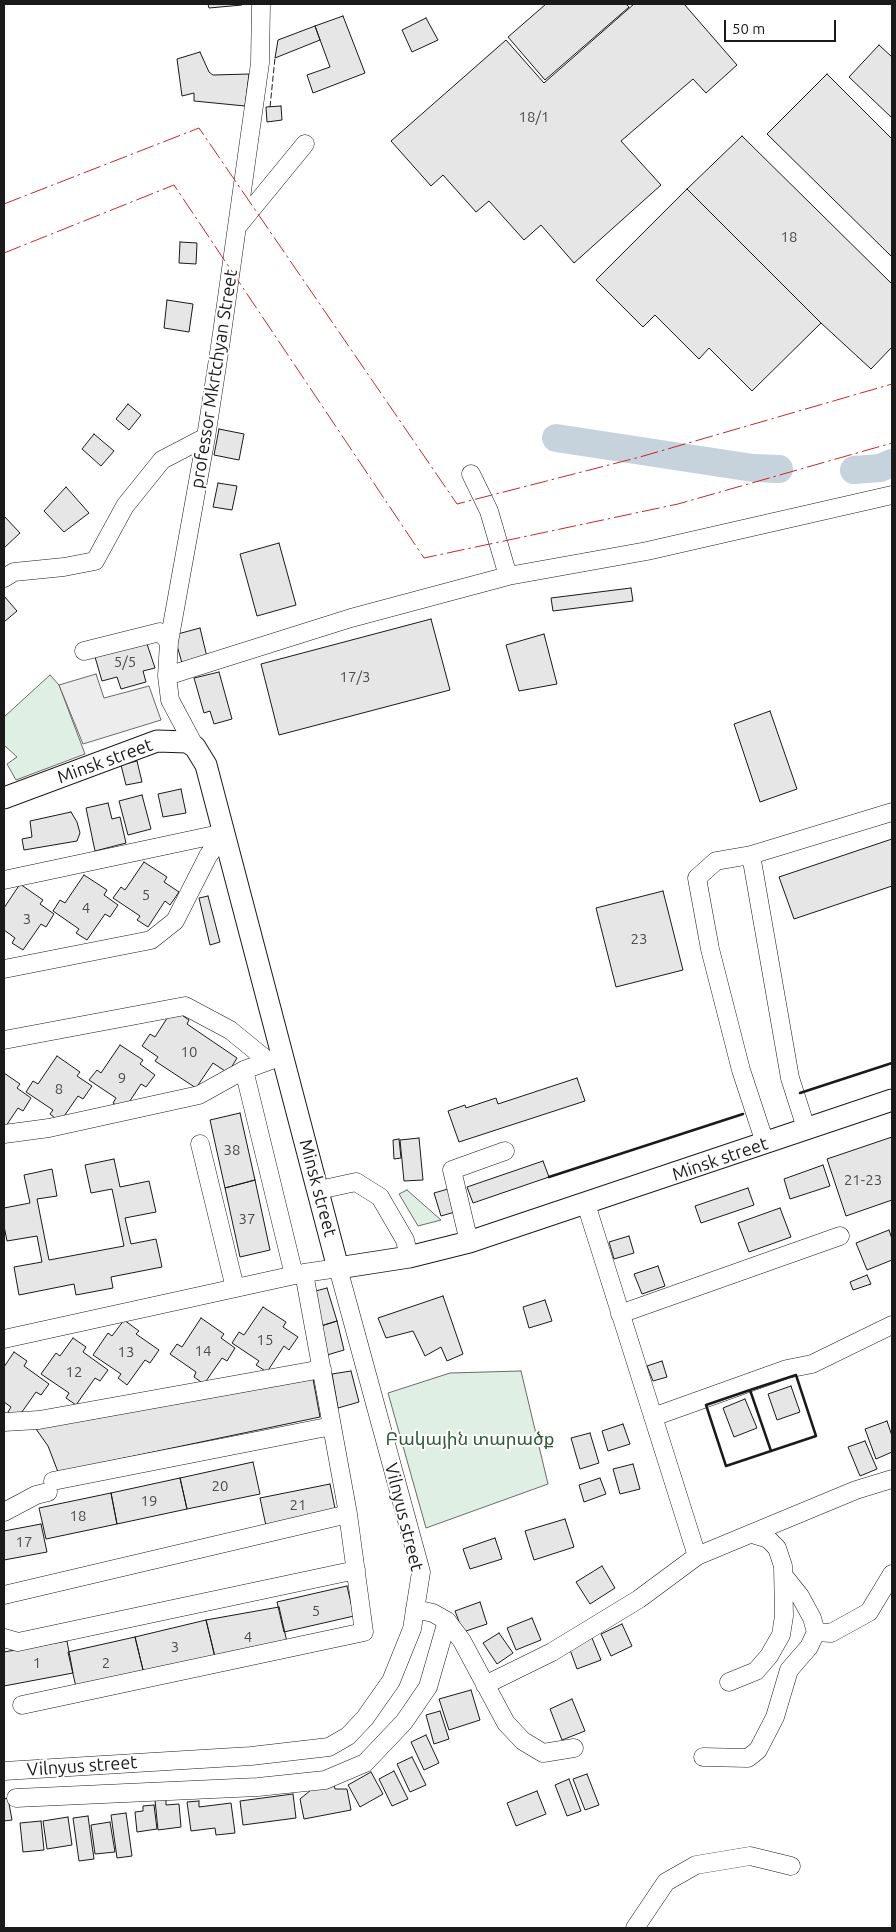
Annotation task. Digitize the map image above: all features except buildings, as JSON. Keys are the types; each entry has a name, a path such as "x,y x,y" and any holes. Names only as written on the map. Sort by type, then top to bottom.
{"main road":[{"name":"Minsk street","path":"4,798 157,741 187,742 195,747 206,765 224,833 275,1058 319,1190 338,1268 409,1257 469,1242 892,1100"}],"street":[{"name":"professor Mkrtchyan Street","path":"195,747 170,700 167,676 169,642 206,437 260,63 261,4"},
{"path":"236,227 305,144"},
{"path":"4,578 14,572 64,567 95,561 126,506 162,460 206,437"},
{"path":"471,474 489,510 508,576"},
{"path":"167,676 351,618 508,576 647,551 892,495"},
{"path":"84,651 160,632 169,642"},
{"path":"765,1143 741,1070 710,949 698,878 716,861 751,856 892,812"},
{"path":"4,880 224,833"},
{"path":"4,969 151,940 175,921 208,856 224,833"},
{"path":"751,856 790,1078 806,1128"},
{"path":"4,1040 185,1006 230,1030 275,1058"},
{"path":"4,1134 58,1126 199,1095 244,1070 275,1058"},
{"path":"22,1705 364,1632 348,1514 322,1368 299,1274 244,1070"},
{"path":"200,1144 235,1288"},
{"path":"469,1242 452,1170 505,1151"},
{"path":"319,1190 356,1182 380,1197 405,1240 409,1257"},
{"path":"586,1204 697,1556"},
{"path":"620,1314 840,1236"},
{"path":"4,1340 299,1274 338,1268"},
{"name":"Vilnyus street","path":"4,1771 251,1756 329,1747 348,1736 366,1718 391,1681 412,1629 421,1572 338,1268"},
{"path":"653,1417 787,1369 812,1364 892,1325"},
{"path":"4,1422 39,1420 322,1368"},
{"path":"4,1512 51,1486 332,1426"},
{"path":"485,1685 552,1652 639,1599 697,1556 856,1490 892,1479"},
{"path":"4,1595 348,1514"},
{"path":"729,1682 756,1671 769,1656 780,1635 784,1616 783,1566 777,1548 768,1539 752,1534"},
{"path":"4,1638 18,1642 356,1570"},
{"path":"816,1632 832,1633 869,1612 892,1574"},
{"path":"703,1757 748,1758 758,1750 775,1716 790,1670 809,1647 816,1632 812,1618 800,1596 784,1576"},
{"path":"415,1609 433,1613 446,1621 462,1641 506,1723 523,1741 543,1753 574,1748"},
{"path":"16,1798 258,1788 325,1780 365,1762 404,1722 428,1687 446,1621"},
{"path":"635,1928 666,1882 696,1865 750,1856 791,1866"}],"green space":[{"path":"50,675 59,685 85,754 16,780 7,764 17,757 4,745 4,717"},
{"path":"407,1190 441,1220 418,1226 399,1194"},
{"name":"Բակային տարածք","path":"521,1371 548,1484 426,1528 388,1393 450,1373"}],"shaded area":[{"name":"5/5","path":"96,674 104,698 149,686 161,720 83,744 59,685"}],"waterway":[{"path":"556,438 753,468 779,469"},
{"path":"854,470 880,468 892,463"}],"fence":[{"path":"270,107 275,58"}],"wall":[{"path":"800,1093 892,1063"},
{"path":"549,1177 743,1114"},
{"path":"796,1375 816,1436 771,1451 750,1390 796,1375"},
{"path":"750,1390 771,1451 726,1466 706,1405 750,1390"}],"power":[{"path":"4,204 199,128 457,504 640,457 892,384"},
{"path":"4,253 174,185 424,558 678,504 892,443"}]}
